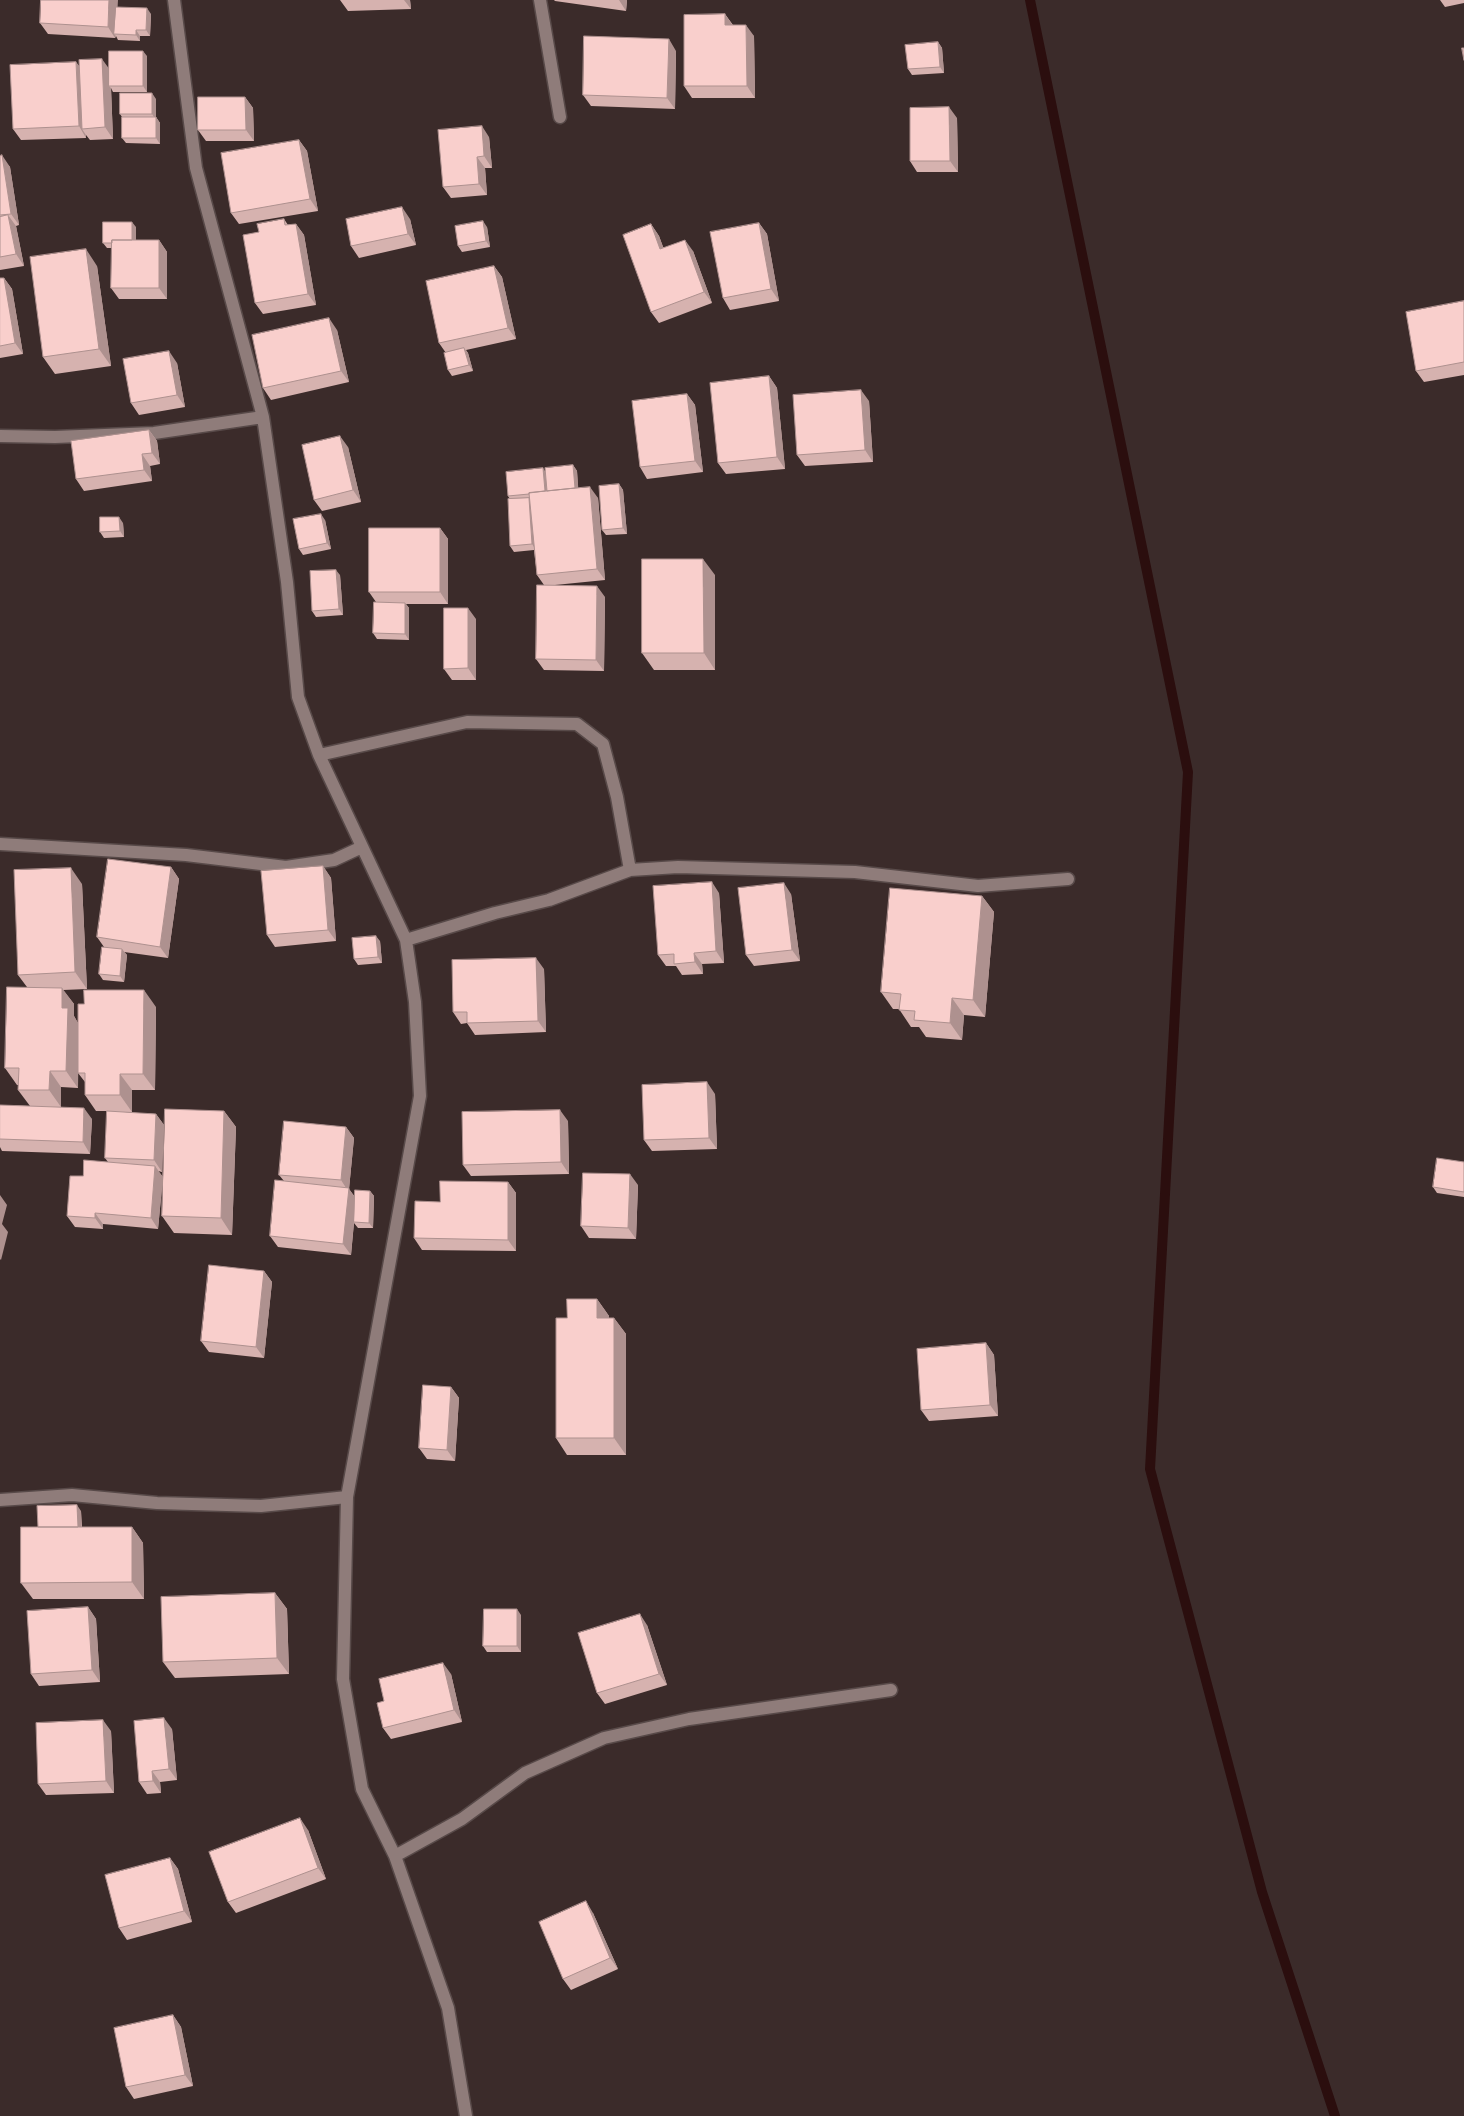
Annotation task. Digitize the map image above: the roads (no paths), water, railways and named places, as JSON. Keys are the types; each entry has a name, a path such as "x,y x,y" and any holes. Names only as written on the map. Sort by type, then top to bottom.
{"street":[{"path":"174,0 196,168 263,417 287,582 298,697 319,755 406,940 415,1002 420,1096 347,1497 342,1679 362,1789 395,1856 448,2008 466,2116"},
{"path":"540,0 560,117"},
{"path":"0,436 54,437 154,433 263,417"},
{"path":"319,755 467,722 577,724 603,744 617,797 630,870"},
{"path":"0,844 186,856 286,867 334,860 362,847"},
{"path":"406,940 495,913 549,900 630,870 678,867 855,872 978,886 1068,879"},
{"path":"0,1500 72,1495 157,1503 261,1506 347,1497"},
{"path":"395,1856 462,1819 525,1773 604,1738 689,1720 891,1690"}],"waterway":[{"path":"1030,0 1188,772 1150,1469 1262,1892 1335,2116"}]}
